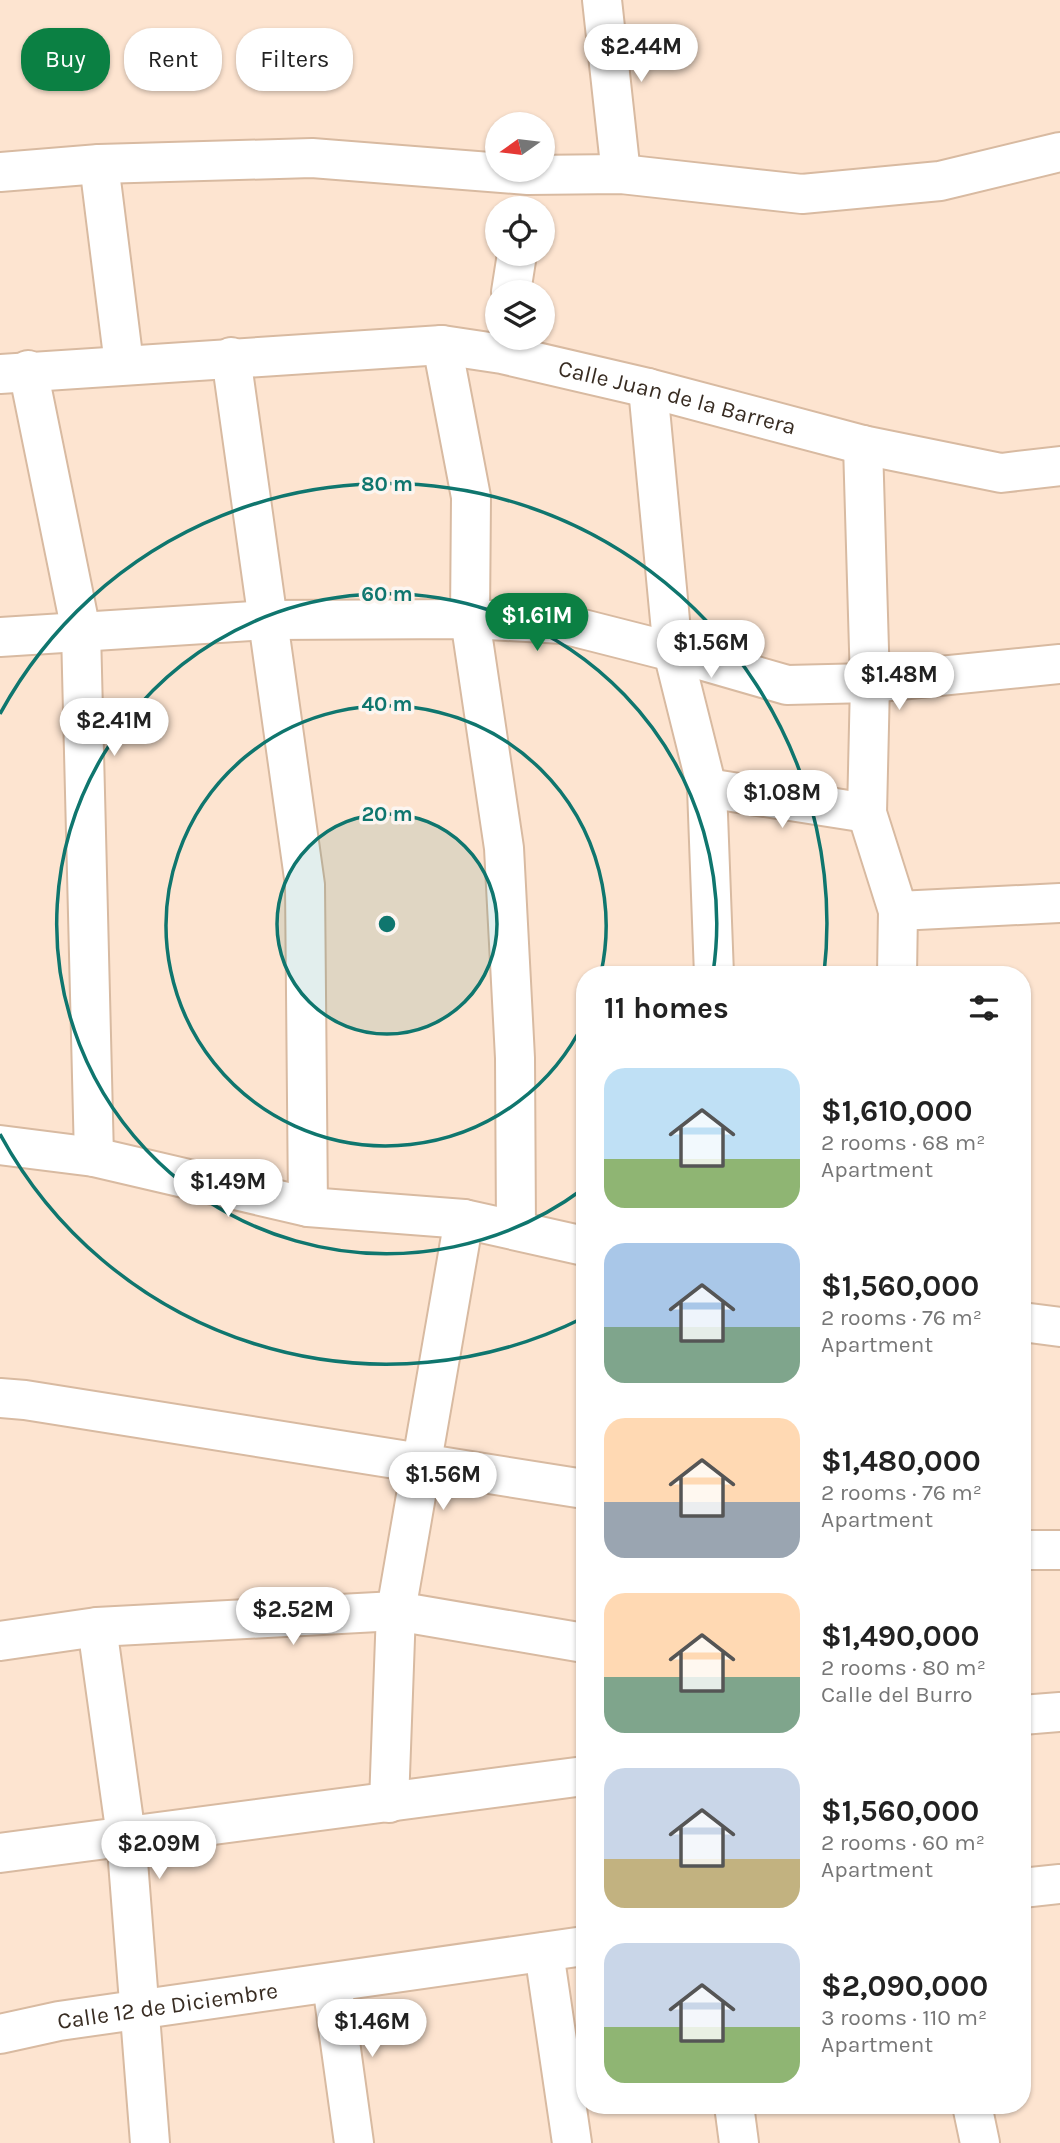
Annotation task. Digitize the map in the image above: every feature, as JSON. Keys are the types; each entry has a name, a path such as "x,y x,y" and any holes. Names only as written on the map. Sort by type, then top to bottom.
{"street":[{"path":"602,0 621,174"},
{"path":"0,172 99,164 312,158 526,191 621,174 802,194 940,181 1060,152"},
{"path":"99,164 124,364"},
{"path":"442,345 471,497 470,619 504,848 515,1058 516,1230"},
{"name":"Calle Juan de la Barrera","path":"14,372 442,345 485,346"},
{"name":"Calle Juan de la Barrera","path":"517,350 863,445 1000,473 1060,466"},
{"path":"232,357 305,885 308,1207"},
{"path":"14,372 81,631 94,1157"},
{"path":"648,388 673,652 707,788 714,966"},
{"path":"863,445 870,683 867,813 898,911 897,966"},
{"path":"0,636 268,620 470,619 564,624 787,685 870,683 1060,664"},
{"path":"707,788 867,813"},
{"path":"898,911 1060,903"},
{"path":"0,1145 94,1157 308,1207 464,1219 576,1243"},
{"path":"389,1802 396,1611 464,1219"},
{"path":"1031,1323 1060,1327"},
{"path":"0,1398 25,1399 576,1488"},
{"path":"1031,1550 1060,1550"},
{"path":"0,1641 97,1628 396,1611 576,1642"},
{"path":"97,1628 125,1836 150,2143"},
{"path":"1031,1714 1060,1712"},
{"path":"0,1853 576,1777"},
{"path":"1031,1887 1060,1884"},
{"name":"Calle 12 de Diciembre","path":"0,2034 59,2021 576,1947"},
{"path":"544,1952 572,2143"},
{"path":"332,1984 354,2143"},
{"path":"735,2114 739,2143"},
{"path":"974,2114 980,2143"}]}
